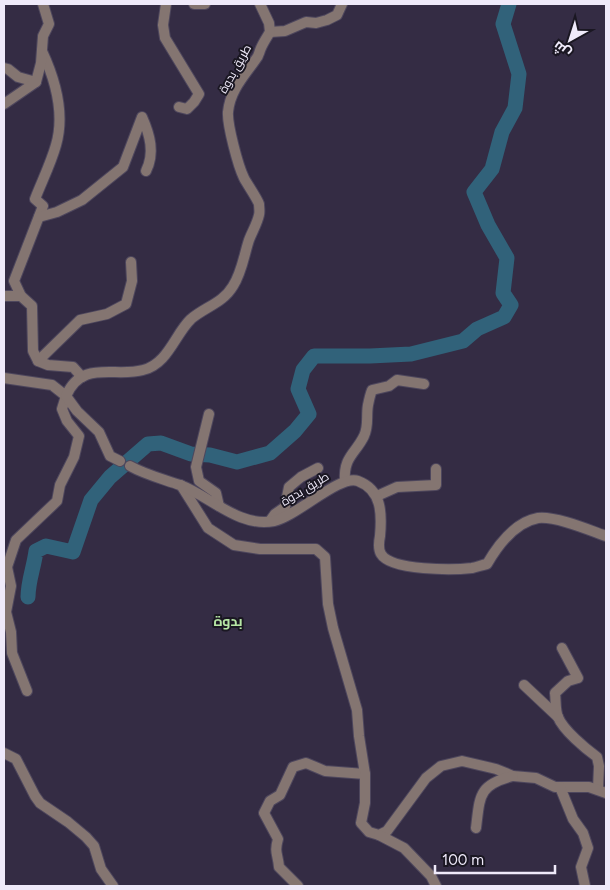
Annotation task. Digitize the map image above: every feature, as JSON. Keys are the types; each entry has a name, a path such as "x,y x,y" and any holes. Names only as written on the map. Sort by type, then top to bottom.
{"street":[{"path":"4,104 36,82 41,63 43,36 49,24 43,4"},
{"path":"166,4 163,26 165,38 199,94 187,109 179,107"},
{"path":"194,4 205,4"},
{"path":"260,4 269,23 270,32 285,31 306,22 316,23 327,20 337,15 342,4"},
{"name":"طريق بدوة","path":"82,377 104,371 133,372 144,370 157,362 171,348 191,319 217,304 232,288 240,272 259,214 258,202 250,191 237,162 228,112 231,96 258,57 270,32"},
{"path":"26,691 12,653 11,632 6,612 11,586 5,569 16,540 57,501 60,485 74,457 79,436 67,421 62,409 71,385 82,377 73,367 54,366 38,361 33,351 32,306 21,296 14,281 43,206 35,199 56,145 59,128 56,91 52,72 42,51"},
{"path":"4,68 18,77 36,82"},
{"path":"39,217 57,212 82,200 123,166 142,116 147,127 152,151 151,161 146,172"},
{"path":"38,361 80,320 108,314 126,304 132,281 131,262"},
{"path":"4,296 21,296"},
{"name":"طريق بدوة","path":"4,378 52,385 66,396 77,411 99,432 110,456 157,478 180,485 251,521 270,521 293,514 344,481 356,480 369,487 377,496"},
{"path":"344,481 344,472 351,452 364,436 368,424 368,406 372,390 388,386 397,380 424,384"},
{"path":"209,414 196,467 199,481 216,492 219,506"},
{"path":"270,521 275,514 285,507 289,487 301,477 318,468"},
{"path":"436,469 436,485 397,487 377,496 381,510 380,554 388,561 411,568 474,568 487,564 498,546 512,532 523,524 539,518 561,521 606,536"},
{"path":"180,485 208,528 234,545 260,549 316,549 325,557 328,604 333,628 357,710 365,774 365,803 361,823 369,832 404,848 431,876 436,886"},
{"path":"558,717 555,693 568,681 578,678 562,648"},
{"path":"379,835 387,831 426,778 441,766 462,761 496,769 513,776 536,778 555,787 602,791 597,757 524,684"},
{"path":"4,753 16,759 40,802 68,822 94,846 101,869 113,886"},
{"path":"298,886 279,868 275,850 278,839 264,813 270,802 280,795 293,767 306,763 326,770 365,774"},
{"path":"476,828 479,801 484,790 498,780 513,776"},
{"path":"560,787 574,819 583,833 588,848 581,867 585,886"}],"waterway":[{"path":"28,597 36,551 46,546 73,552 91,500 110,477 148,444 161,443 191,454 210,455 237,462 270,453 295,431 309,414 298,389 303,370 314,356 411,354 463,341 477,329 504,317 511,305 503,293 507,258 488,225 474,192 492,169 502,132 515,108 519,74 503,24 509,4"}],"district":[{"name":"بدوة","path":"228,621"}]}
